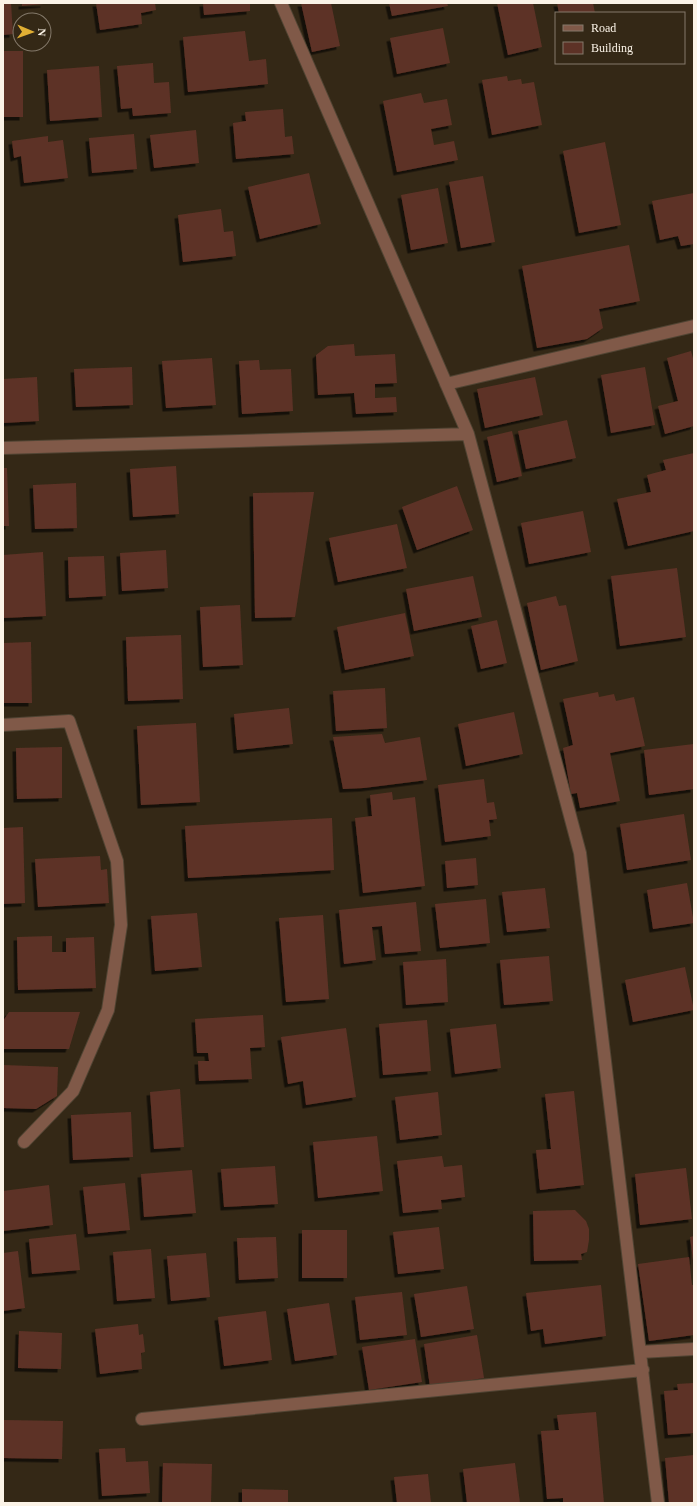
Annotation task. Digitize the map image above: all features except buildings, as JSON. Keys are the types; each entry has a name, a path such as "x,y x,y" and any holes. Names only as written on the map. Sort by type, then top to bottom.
{"street":[{"path":"281,3 468,434 580,853 658,1503"},
{"path":"446,384 694,326"},
{"path":"3,448 468,434"},
{"path":"3,725 69,722 117,861 121,924 108,1010 73,1091 24,1142"},
{"path":"640,1352 694,1349"},
{"path":"142,1419 643,1370"}]}
